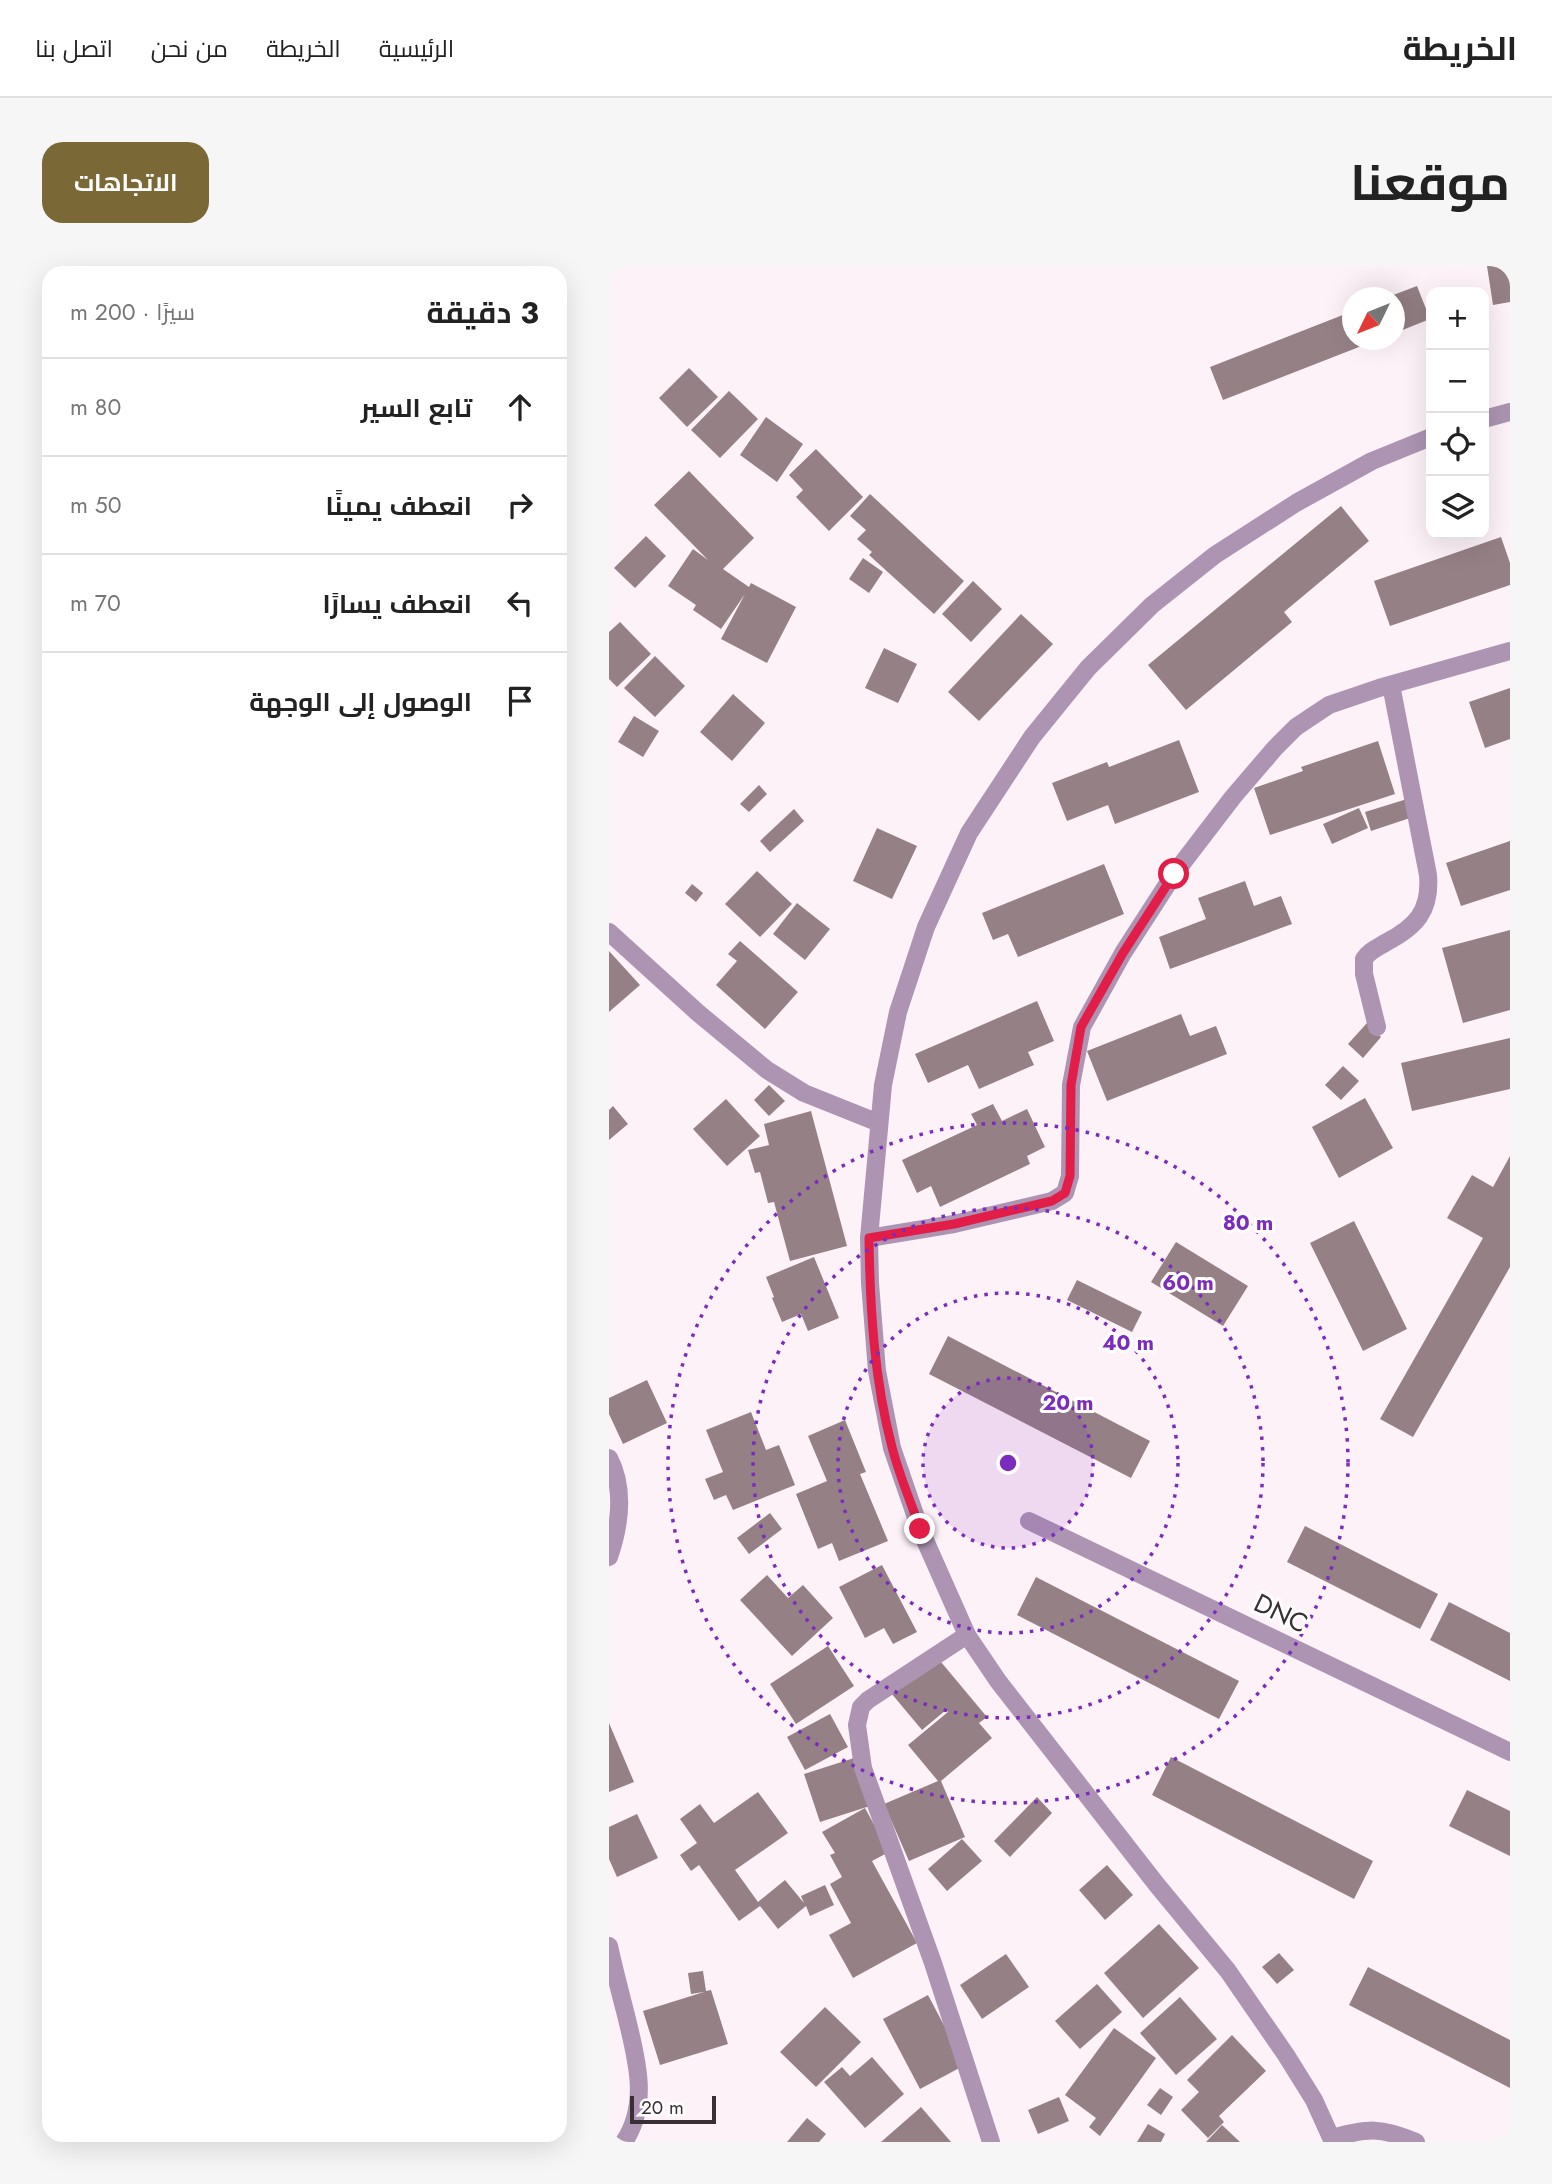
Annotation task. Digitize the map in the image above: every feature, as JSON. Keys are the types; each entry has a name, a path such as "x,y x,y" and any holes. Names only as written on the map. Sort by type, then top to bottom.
{"street":[{"path":"1489,418 1510,412"},
{"path":"1416,2142 1376,2130 1362,2129 1333,2140 1314,2100 1293,2066 1228,1971 1006,1692 967,1635 920,1529 892,1448 877,1371 869,1238 883,1085 898,1012 926,928 969,833 1040,727 1088,668 1152,605 1215,555 1296,503 1372,461 1426,440"},
{"path":"869,1238 954,1224 1061,1197 1065,1193 1070,1176 1071,1085 1081,1027 1123,953 1174,874 1233,797 1296,727 1329,705 1510,650"},
{"path":"1377,1027 1364,974 1364,959 1370,952 1400,936 1414,924 1426,907 1430,892 1391,685"},
{"path":"609,932 697,1012 767,1070 804,1093 879,1123"},
{"path":"609,1458 619,1494 620,1517 609,1557"},
{"name":"DNC","path":"1029,1521 1510,1752"},
{"path":"967,1635 868,1700 861,1707 857,1725 863,1768 929,1950 991,2142"},
{"path":"609,1946 639,2071 638,2108 624,2142"}],"building":[{"path":"1487,266 1510,266 1510,302 1493,305"},
{"path":"1417,286 1426,309 1426,321 1405,329 1405,291"},
{"path":"1342,315 1342,350 1351,350 1223,400 1210,367"},
{"path":"689,368 718,397 687,427 659,398"},
{"path":"729,391 758,419 720,458 691,430"},
{"path":"766,417 803,444 777,482 740,455"},
{"path":"816,449 863,497 829,531 796,497 803,490 789,475"},
{"path":"689,471 754,538 723,569 749,587 751,583 796,607 767,663 721,639 745,594 721,629 693,610 696,605 668,586 693,549 708,560 654,505"},
{"path":"870,494 964,581 934,614 869,555 872,552 857,539 866,530 850,516"},
{"path":"1341,506 1369,541 1284,612 1292,622 1186,710 1148,665"},
{"path":"646,536 666,556 635,588 614,568"},
{"path":"1501,537 1510,563 1510,585 1390,626 1374,581"},
{"path":"863,558 883,572 869,593 849,579"},
{"path":"973,581 1002,609 971,642 942,614"},
{"path":"1021,614 1053,644 979,721 948,692"},
{"path":"620,622 651,654 617,687 609,679 609,632"},
{"path":"884,648 917,664 898,703 865,688"},
{"path":"655,656 685,686 655,717 624,688"},
{"path":"1510,688 1510,739 1485,748 1469,702"},
{"path":"733,694 765,723 732,761 700,732"},
{"path":"634,716 659,731 643,757 618,742"},
{"path":"1179,740 1199,792 1115,824 1108,805 1067,821 1052,783 1107,762 1109,767"},
{"path":"1378,741 1395,794 1270,835 1254,788 1303,771 1301,767"},
{"path":"759,785 767,794 749,812 740,804"},
{"path":"1407,799 1413,817 1371,831 1365,812"},
{"path":"1359,808 1368,828 1332,844 1323,824"},
{"path":"794,809 804,821 770,852 760,841"},
{"path":"877,828 917,846 892,899 853,881"},
{"path":"1510,841 1510,890 1461,906 1446,863"},
{"path":"1104,864 1124,914 1018,957 1008,934 993,940 982,913"},
{"path":"757,871 792,904 760,937 725,904"},
{"path":"1245,881 1254,906 1281,896 1292,924 1170,969 1159,937 1206,919 1198,898"},
{"path":"692,884 703,893 696,902 685,893"},
{"path":"797,903 830,929 805,960 773,934"},
{"path":"1510,930 1510,1010 1463,1023 1442,948"},
{"path":"740,941 798,992 765,1029 716,985 737,961 728,954"},
{"path":"609,951 640,985 609,1012"},
{"path":"1037,1001 1054,1041 1028,1052 1034,1065 979,1089 968,1065 928,1083 915,1054"},
{"path":"1181,1014 1190,1036 1216,1026 1227,1054 1107,1101 1087,1051"},
{"path":"1367,1023 1381,1037 1363,1058 1348,1044"},
{"path":"1510,1038 1510,1089 1412,1111 1401,1063"},
{"path":"1343,1066 1359,1081 1341,1100 1325,1085"},
{"path":"769,1085 785,1101 769,1116 754,1100"},
{"path":"1365,1098 1393,1148 1339,1178 1312,1127"},
{"path":"726,1099 760,1136 727,1166 693,1129"},
{"path":"993,1104 1002,1121 1027,1109 1045,1147 1027,1156 1030,1164 940,1207 931,1186 917,1193 902,1160 977,1125 971,1114"},
{"path":"613,1106 628,1124 609,1140 609,1110"},
{"path":"811,1111 847,1246 790,1261 774,1202 768,1203 760,1172 755,1173 748,1150 769,1145 764,1124"},
{"path":"1510,1156 1510,1267 1413,1437 1380,1419 1483,1238 1447,1218 1472,1175 1493,1187"},
{"path":"1354,1221 1407,1329 1363,1351 1310,1243"},
{"path":"1176,1242 1248,1286 1223,1326 1151,1282"},
{"path":"814,1257 839,1318 808,1331 801,1314 782,1322 766,1277"},
{"path":"1077,1280 1142,1312 1132,1332 1067,1300"},
{"path":"948,1336 1150,1441 1131,1478 929,1374"},
{"path":"647,1380 667,1423 623,1444 609,1414 609,1398"},
{"path":"751,1412 766,1450 779,1445 795,1485 733,1510 726,1495 714,1500 705,1479 723,1472 706,1430"},
{"path":"845,1420 866,1472 860,1474 888,1541 839,1561 832,1543 818,1549 796,1494 827,1481 808,1436"},
{"path":"770,1513 782,1529 749,1554 737,1538"},
{"path":"1305,1526 1438,1594 1420,1629 1287,1562"},
{"path":"882,1565 917,1632 893,1644 884,1628 865,1638 839,1587"},
{"path":"767,1575 788,1598 803,1585 833,1618 792,1656 740,1600"},
{"path":"1036,1577 1239,1681 1219,1719 1017,1615"},
{"path":"1449,1602 1510,1633 1510,1681 1430,1640"},
{"path":"828,1646 854,1686 796,1724 770,1684"},
{"path":"936,1656 987,1717 979,1723 992,1738 941,1781 965,1837 909,1861 884,1804 938,1781 908,1745 948,1712 946,1710 922,1730 891,1693"},
{"path":"830,1714 848,1747 805,1770 787,1737"},
{"path":"609,1723 634,1782 609,1792"},
{"path":"1171,1757 1373,1861 1354,1899 1152,1795"},
{"path":"854,1758 870,1806 820,1822 804,1774"},
{"path":"1467,1790 1510,1811 1510,1856 1449,1826"},
{"path":"758,1792 788,1833 735,1870 758,1902 785,1880 804,1903 801,1896 825,1885 834,1905 810,1916 806,1906 778,1929 760,1906 739,1921 699,1865 691,1871 680,1855 697,1843 680,1819 700,1804 714,1823"},
{"path":"1037,1797 1052,1813 1010,1857 994,1841"},
{"path":"865,1808 889,1852 872,1861 917,1943 853,1978 829,1935 851,1923 830,1884 842,1877 830,1855 835,1853 822,1832"},
{"path":"637,1814 658,1858 617,1877 609,1859 609,1827"},
{"path":"962,1839 982,1861 947,1891 928,1869"},
{"path":"1107,1865 1133,1895 1105,1920 1079,1890"},
{"path":"1159,1924 1199,1968 1143,2018 1104,1973"},
{"path":"1279,1953 1294,1970 1277,1984 1262,1967"},
{"path":"1006,1954 1029,1987 982,2019 960,1985"},
{"path":"1368,1967 1510,2040 1510,2088 1349,2005"},
{"path":"703,1971 706,1991 711,1990 728,2044 660,2065 643,2011 704,1992 691,1994 688,1973"},
{"path":"1097,1984 1122,2012 1080,2049 1055,2021"},
{"path":"928,1995 965,2065 920,2089 883,2019"},
{"path":"1180,1997 1217,2039 1176,2075 1140,2033"},
{"path":"825,2007 861,2042 816,2087 780,2052"},
{"path":"1114,2028 1156,2058 1100,2136 1089,2127 1096,2118 1065,2095"},
{"path":"1232,2035 1266,2071 1219,2116 1224,2122 1208,2138 1181,2110 1199,2092 1187,2080"},
{"path":"872,2057 904,2094 865,2128 824,2082 842,2067 850,2076"},
{"path":"1160,2088 1173,2097 1161,2115 1147,2105"},
{"path":"1059,2097 1069,2121 1038,2134 1028,2110"},
{"path":"921,2107 951,2142 881,2142"},
{"path":"807,2118 826,2134 819,2142 787,2142"},
{"path":"1148,2124 1165,2134 1161,2142 1137,2142"},
{"path":"1222,2125 1240,2142 1206,2142"}],"route":[{"path":"920,1529 892,1448 877,1371 869,1238 954,1224 1052,1201 1065,1193 1070,1176 1071,1085 1081,1027 1123,953 1174,874"}]}
